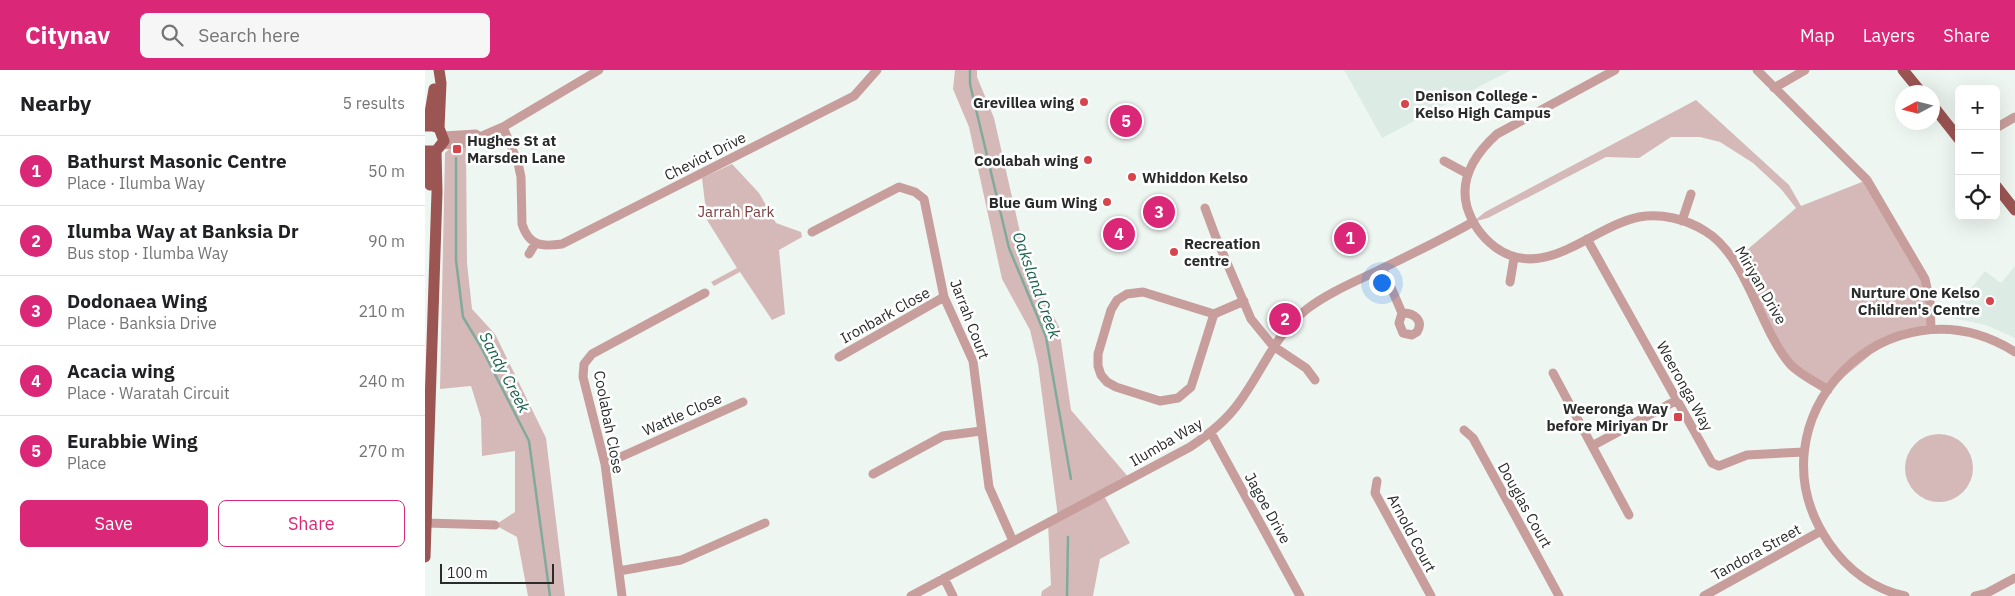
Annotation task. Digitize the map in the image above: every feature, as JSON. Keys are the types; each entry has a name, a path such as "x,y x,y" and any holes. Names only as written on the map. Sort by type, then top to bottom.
{"main road":[{"path":"1903,70 1915,85"},
{"path":"425,557 436,201 431,191 433,140 441,83 439,73"},
{"path":"1940,115 1955,134"},
{"path":"2000,191 2015,210"}],"street":[{"path":"433,140 476,142 480,137 503,127 599,70"},
{"name":"Cheviot Drive","path":"535,244 546,247 562,244 854,96 877,70"},
{"path":"1510,282 1514,258 1495,246 1473,222 1466,203 1468,174 1475,157 1497,134 1615,70"},
{"path":"1757,70 1867,180 1925,279 1931,302 1931,329"},
{"path":"1774,88 1805,70"},
{"path":"2000,126 2015,117"},
{"path":"503,127 521,177 522,224 527,236 535,244 529,254"},
{"path":"1444,161 1468,174"},
{"name":"Jarrah Court","path":"812,232 899,187 915,192 924,199 944,298 973,361 989,486 1013,540"},
{"path":"1682,220 1691,194"},
{"path":"1205,208 1251,319 1273,346 1306,368 1315,380"},
{"name":"Miriyan Drive","path":"1514,258 1539,258 1555,255 1620,222 1641,217 1663,216 1682,220 1706,231 1727,251 1787,359 1797,370 1828,390"},
{"name":"Ilumba Way","path":"911,596 1190,447 1211,433 1238,404 1273,346 1286,329 1307,308 1473,222"},
{"name":"Weeronga Way","path":"1587,239 1709,459 1716,465 1723,465 1754,454 1804,452"},
{"path":"1383,269 1402,312"},
{"path":"1214,314 1191,387 1178,398 1160,401 1116,387 1101,375 1098,366 1098,354 1109,316 1117,300 1127,294 1143,292 1214,314 1244,301"},
{"name":"Coolabah Close","path":"623,596 605,464 583,377 584,364 592,354 705,293"},
{"name":"Ironbark Close","path":"839,357 944,298"},
{"path":"1905,596 1881,588 1854,571 1837,555 1821,531 1808,499 1804,452 1811,421 1828,390 1843,370 1874,346 1891,338 1931,329 1967,332 1986,337 2015,352"},
{"path":"1553,373 1629,515"},
{"path":"1592,446 1677,400"},
{"name":"Wattle Close","path":"605,464 743,402"},
{"name":"Douglas Court","path":"1464,430 1473,438 1559,596"},
{"path":"873,474 943,436 981,432"},
{"name":"Jagoe Drive","path":"1211,433 1300,596"},
{"name":"Arnold Court","path":"1377,481 1375,493 1431,596"},
{"path":"426,523 495,525"},
{"path":"619,571 681,560 765,523"},
{"name":"Tandora Street","path":"1704,596 1821,531"},
{"path":"944,578 953,596"},
{"path":"1975,596 1987,593 2015,578"}],"shaded area":[{"name":"Denison College - Kelso High Campus","path":"1344,70 1511,70 1382,138"},
{"path":"2015,266 2015,338 1986,325 1948,317 1985,271 2001,283"}],"green space":[{"path":"955,70 977,70 977,77 994,118 1028,267 1059,327 1071,410 1130,479 1103,494 1130,543 1100,559 1093,596 1041,596 1042,591 1051,585 1048,523 1058,517 1038,364 1030,330 1002,279 969,127 953,89"},
{"path":"1696,100 1789,185 1801,206 1867,180 1925,279 1931,329 1891,338 1828,390 1791,365 1734,261 1796,208 1781,189 1753,163 1720,142 1700,137 1671,137 1639,158 1606,157 1488,218 1473,222 1485,212"},
{"path":"451,147 466,147 467,263 472,309 495,334 546,438 565,596 528,596 517,537 495,525 515,512 515,451 482,456 481,418 471,386 440,389 445,153"},
{"name":"Jarrah Park","path":"732,164 759,193 776,223 801,232 802,237 779,250 785,314 772,320 740,272 714,286 711,282 737,268 707,220 702,178"},
{"path":"1932,434 1946,434 1958,439 1968,449 1973,461 1973,475 1968,487 1958,497 1946,502 1932,502 1920,497 1910,487 1905,475 1905,461 1910,449 1920,439"}],"waterway":[{"name":"Oaksland Creek","path":"970,70 970,84 1009,248 1046,337 1071,479"},
{"name":"Sandy Creek","path":"456,158 456,260 463,317 481,347 529,441 550,596"},
{"name":"Oaksland Creek","path":"1067,596 1068,537"}],"place":[{"name":"Grevillea wing","path":"1084,102"},
{"name":"Denison College - Kelso High Campus","path":"1405,104"},
{"name":"Eurabbie Wing","path":"1126,121"},
{"name":"Hughes St at Marsden Lane","path":"457,149"},
{"name":"Coolabah wing","path":"1088,160"},
{"name":"Whiddon Kelso","path":"1132,177"},
{"name":"Blue Gum Wing","path":"1107,202"},
{"name":"Dodonaea Wing","path":"1159,212"},
{"name":"Acacia wing","path":"1119,234"},
{"name":"Bathurst Masonic Centre","path":"1350,238"},
{"name":"Recreation centre","path":"1174,252"},
{"name":"Nurture One Kelso Children's Centre","path":"1990,301"},
{"name":"Ilumba Way at Banksia Dr","path":"1285,319"},
{"name":"Weeronga Way before Miriyan Dr","path":"1678,417"}]}
